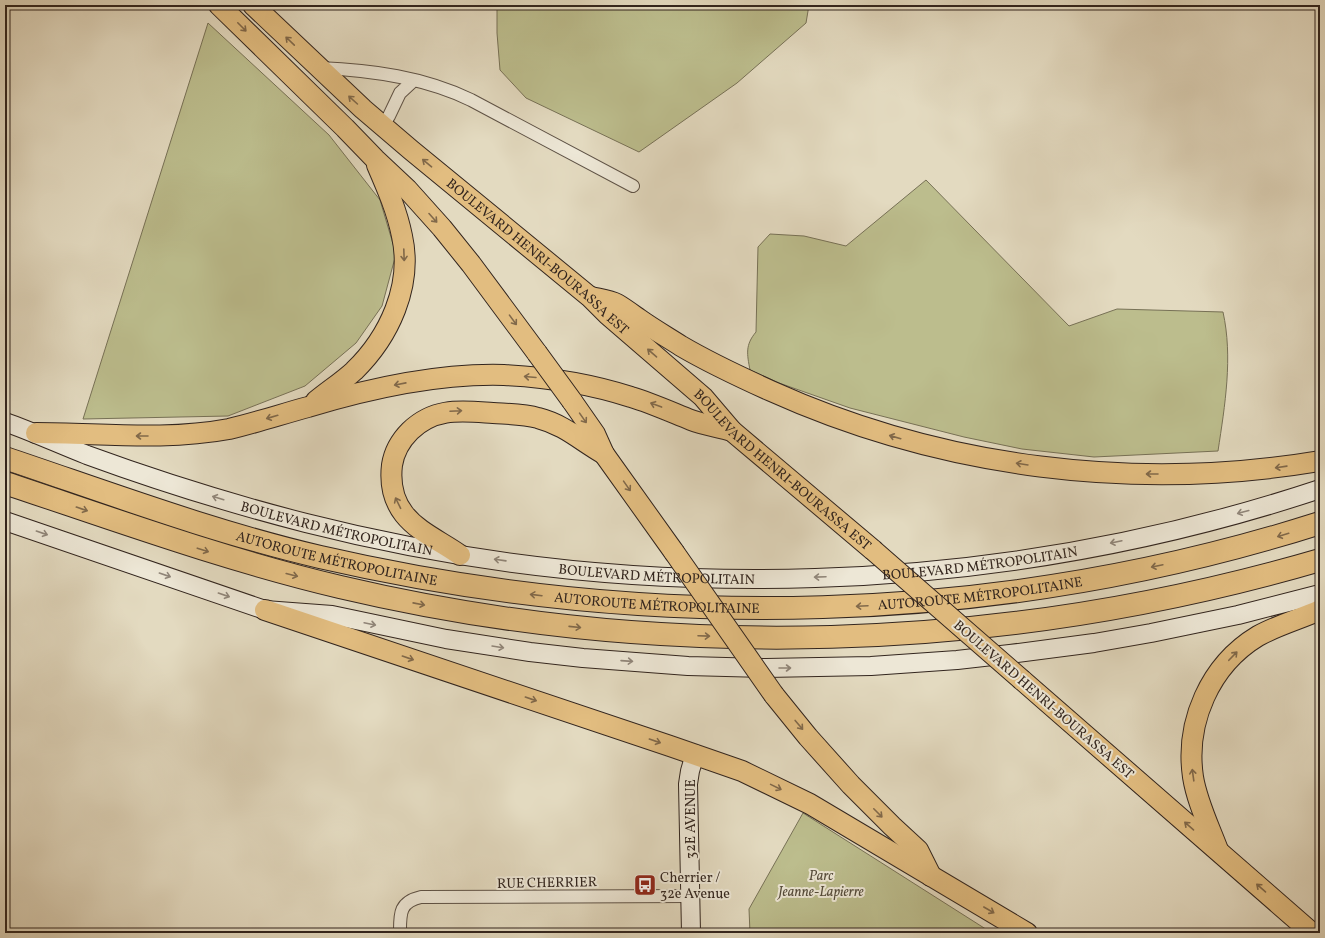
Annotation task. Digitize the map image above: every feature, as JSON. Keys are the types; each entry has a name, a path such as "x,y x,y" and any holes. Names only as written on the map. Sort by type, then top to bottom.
{"highway":[{"name":"AUTOROUTE MÉTROPOLITAINE","path":"5,458 205,525 338,561 416,577 493,589 584,600 646,605 720,608 821,608 889,604 993,594 1081,581 1152,567 1252,543 1320,523"},
{"name":"AUTOROUTE MÉTROPOLITAINE","path":"5,483 212,553 290,575 362,592 425,605 512,620 599,630 675,635 748,638 836,638 920,633 996,626 1079,615 1166,599 1252,579 1320,560"}],"main road":[{"path":"219,5 407,189 442,228 471,264 572,401 594,434 604,454 774,695 851,785 918,850 931,876"},
{"name":"BOULEVARD HENRI-BOURASSA EST","path":"253,5 318,68 382,126 590,297 608,316 703,397 732,430 873,550 1312,933"},
{"path":"345,128 382,126"},
{"path":"309,406 352,372 370,354 385,331 399,299 404,267 403,238 396,213 375,159"},
{"path":"590,297 616,304 684,348 733,374 785,397 862,426 940,449 1033,466 1085,471 1144,474 1250,470 1320,461"},
{"path":"36,433 84,433 133,436 195,434 231,428 376,389 412,382 471,376 521,376 580,384 613,391 662,407 692,420 732,430"},
{"path":"460,554 417,526 404,513 395,498 391,478 393,458 401,441 420,422 435,414 454,411 527,416 546,420 564,428 586,444 604,454"},
{"name":"BOULEVARD MÉTROPOLITAIN","path":"5,422 36,433 89,456 177,485 248,507 366,537 460,554 567,569 668,577 778,578 874,575 961,567 1024,559 1084,549 1199,524 1320,489"},
{"path":"5,521 742,771 792,795 1027,933"},
{"path":"265,610 332,615 446,639 530,652 583,658 688,666 812,668 871,666 957,660 1087,644 1219,619 1320,594"},
{"path":"1219,851 1198,796 1194,778 1192,737 1200,706 1216,676 1238,650 1257,636 1269,630 1320,610"},
{"name":"32E AVENUE","path":"691,933 688,784 695,754"}],"street":[{"path":"318,68 344,69 395,76 440,87 461,95 633,186"},
{"path":"382,126 389,116 400,93 414,80"},
{"name":"RUE CHERRIER","path":"400,933 400,916 404,905 415,899 422,898 691,896"}],"green space":[{"path":"497,5 809,5 806,23 737,83 639,152 526,98 500,70 497,33"},
{"path":"208,23 329,135 380,200 396,254 382,306 356,343 305,386 228,416 83,419"},
{"path":"926,180 1069,326 1117,309 1223,312 1226,329 1228,364 1218,451 1094,457 1022,449 964,437 850,408 779,383 750,370 748,346 756,332 758,247 770,234 804,236 846,246"},
{"name":"Parc Jeanne-Lapierre","path":"803,813 992,933 750,933 749,909"}],"place":[{"name":"Cherrier / 32e Avenue","path":"645,885"}]}
